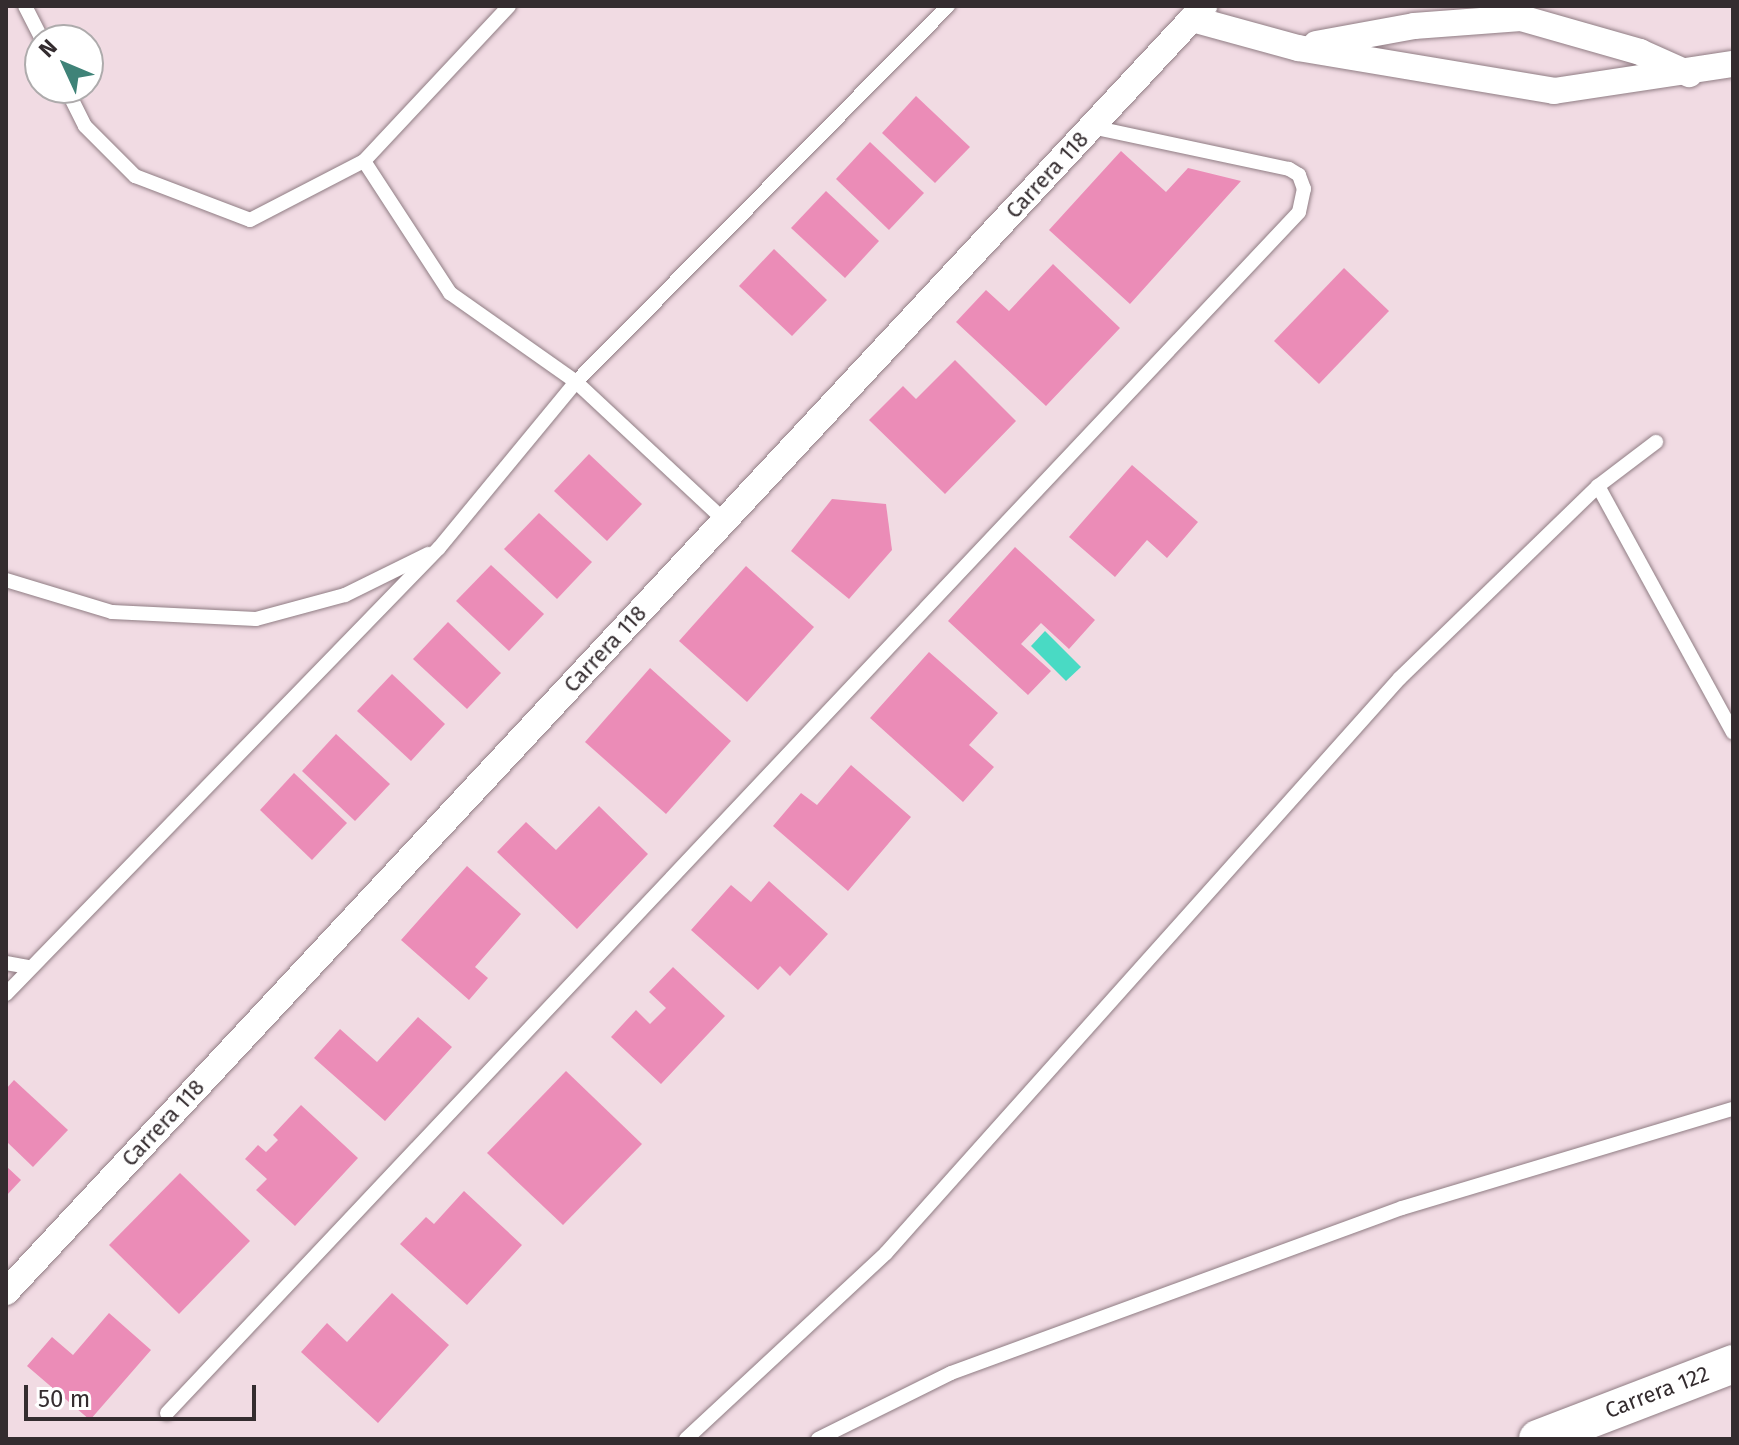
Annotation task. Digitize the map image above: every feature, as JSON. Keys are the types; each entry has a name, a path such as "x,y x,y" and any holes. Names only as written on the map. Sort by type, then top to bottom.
{"street":[{"path":"1198,12 1298,48 1554,91 1689,74 1733,64"},
{"name":"Carrera 118","path":"6,1292 1198,12"},
{"path":"1298,48 1414,26 1521,18 1640,52 1689,74"},
{"name":"Carrera 122","path":"1538,1439 1733,1364"}],"lane":[{"path":"25,6 34,24"},
{"path":"74,104 85,126 135,176 250,220 364,161 509,6"},
{"path":"6,994 28,967 439,548 576,382 948,6"},
{"path":"167,1413 1299,212 1304,189 1299,175 1289,169 1092,127"},
{"path":"364,161 450,293 576,382 725,521"},
{"path":"686,1439 886,1253 1400,678 1598,486 1656,442"},
{"path":"1598,486 1733,733"},
{"path":"6,580 112,612 256,619 345,595 439,548"},
{"path":"6,963 28,967"},
{"path":"818,1439 951,1373 1402,1208 1733,1109"}],"shaded area":[{"path":"1045,631 1081,667 1066,681 1031,646"}],"building":[{"path":"916,96 970,147 935,183 882,133"},
{"path":"870,142 924,193 889,230 836,179"},
{"path":"1121,151 1166,192 1188,168 1241,181 1130,304 1049,230"},
{"path":"826,191 879,241 845,278 791,228"},
{"path":"774,249 827,300 792,336 739,286"},
{"path":"1053,264 1120,328 1046,406 956,322 986,290 1009,311"},
{"path":"1344,268 1389,311 1319,384 1274,341"},
{"path":"955,360 1016,421 945,494 869,420 903,386 916,399"},
{"path":"589,454 642,504 607,541 554,491"},
{"path":"1132,465 1198,522 1167,558 1147,540 1115,577 1069,537"},
{"path":"832,499 886,504 892,550 849,599 791,551"},
{"path":"539,513 592,562 557,599 504,549"},
{"path":"1015,547 1095,620 1069,649 1041,623 1021,644 1051,671 1028,695 948,621"},
{"path":"491,565 544,614 509,651 456,601"},
{"path":"746,566 814,627 747,702 679,641"},
{"path":"448,622 501,673 467,709 413,659"},
{"path":"929,652 998,713 969,745 994,767 963,802 870,718"},
{"path":"650,668 731,741 666,814 585,742"},
{"path":"392,674 445,724 411,761 357,711"},
{"path":"336,734 390,784 355,821 302,771"},
{"path":"851,765 911,817 848,891 773,826 801,793 817,805"},
{"path":"294,773 347,823 312,860 260,810"},
{"path":"599,806 648,854 577,929 497,852 526,822 556,850"},
{"path":"467,866 521,914 475,967 488,978 469,1000 401,940"},
{"path":"769,881 828,934 790,976 780,966 758,990 691,930 731,885 751,902"},
{"path":"673,967 725,1016 661,1084 611,1037 636,1010 650,1024 666,1008 649,992"},
{"path":"418,1017 452,1047 385,1121 314,1058 340,1029 377,1062"},
{"path":"566,1071 642,1144 563,1225 487,1153"},
{"path":"14,1080 68,1130 33,1167 6,1141 6,1089"},
{"path":"301,1105 358,1158 295,1226 256,1190 267,1179 245,1159 258,1145 266,1152 278,1140 273,1135"},
{"path":"6,1166 21,1180 6,1196"},
{"path":"180,1173 250,1241 179,1314 109,1245"},
{"path":"464,1191 522,1245 467,1305 400,1244 426,1217 434,1224"},
{"path":"392,1293 449,1345 378,1423 301,1352 327,1323 347,1342"},
{"path":"109,1313 151,1350 90,1420 27,1366 52,1337 73,1355"}]}
